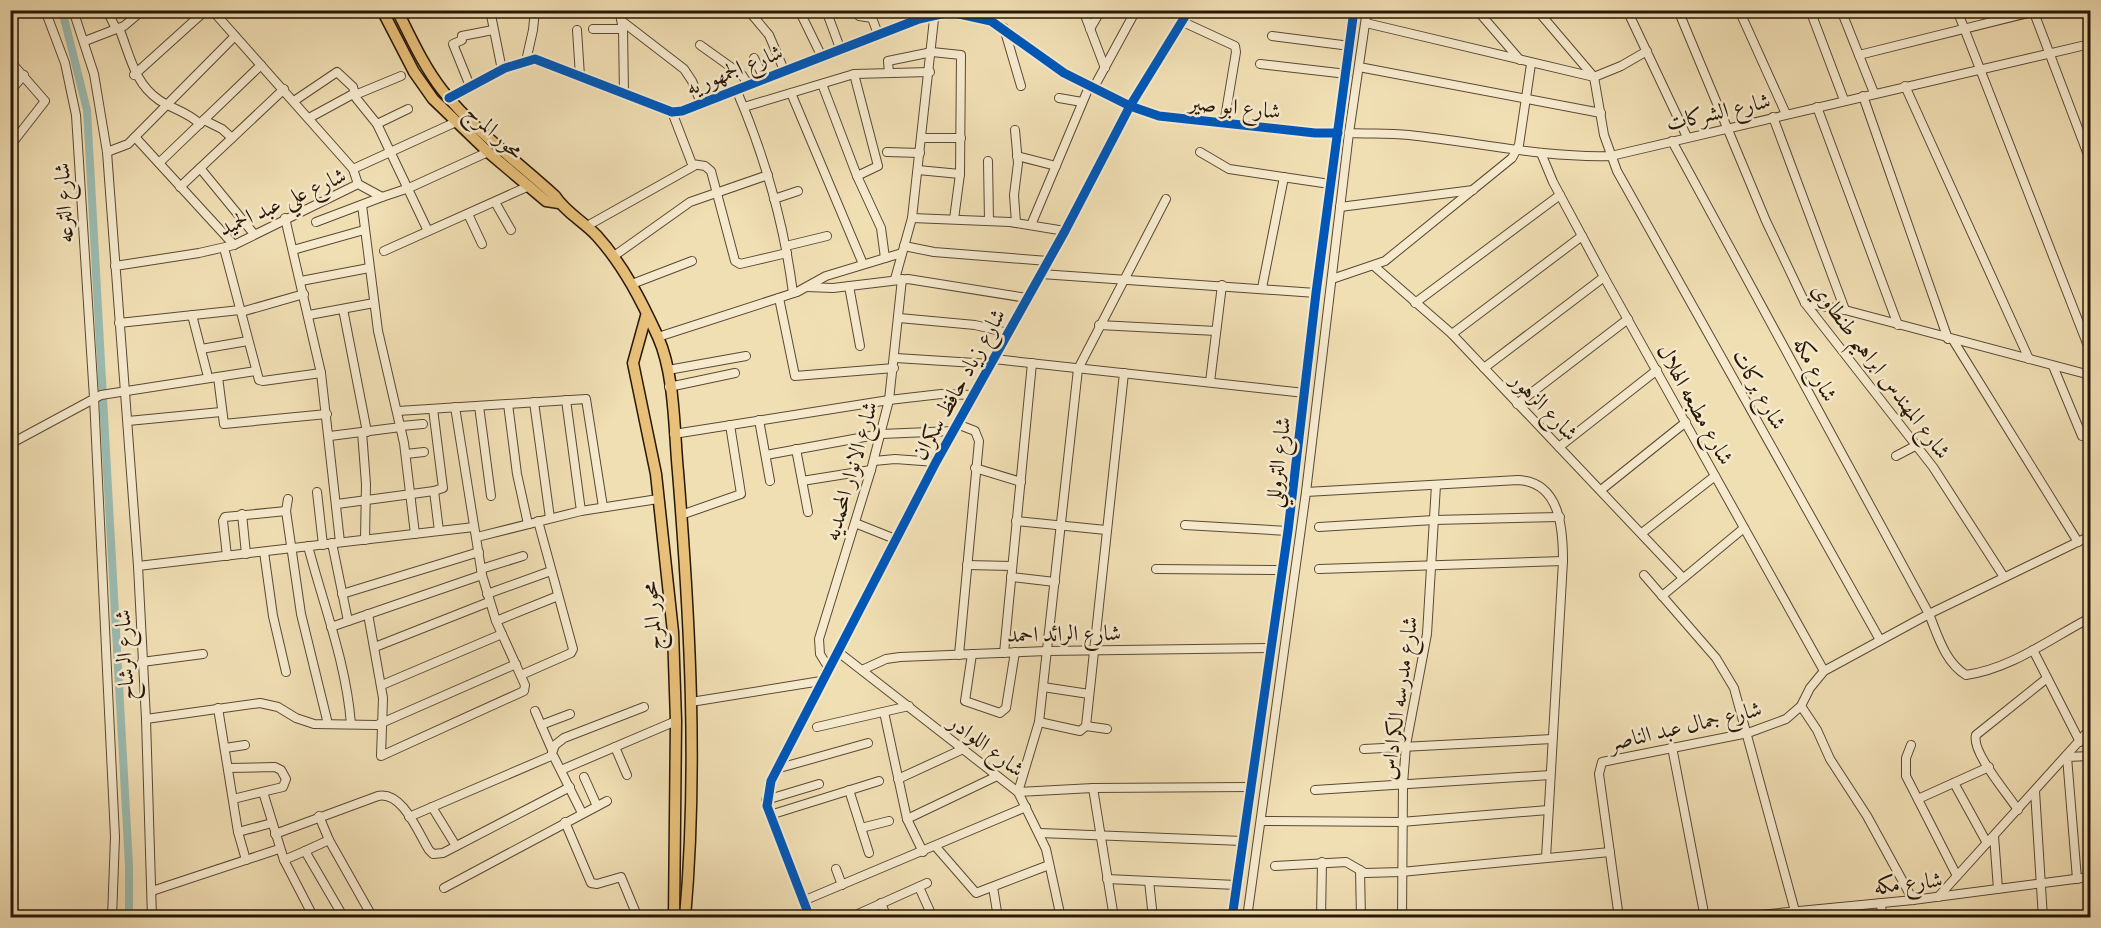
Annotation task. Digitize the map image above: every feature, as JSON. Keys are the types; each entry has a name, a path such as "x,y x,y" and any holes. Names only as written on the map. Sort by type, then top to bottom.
{"main road":[{"name":"محور المرج","path":"382,10 420,81 456,122 549,203 559,203"},
{"name":"محور المرج","path":"397,10 427,68 449,98 555,196 559,203 587,226 614,256 632,284 658,337 668,370 674,434 681,515 691,702 691,800 685,918"},
{"name":"محور المرج","path":"646,316 633,363 652,450 672,632 676,721 674,918"}],"street":[{"name":"شارع الترعه","path":"45,10 65,63 76,114 98,396"},
{"name":"شارع الترعه","path":"73,10 85,41 101,106 107,152 126,391"},
{"path":"107,10 132,59 134,75 159,100 185,111 202,122 222,129 232,138"},
{"path":"85,41 118,29 143,10"},
{"path":"134,75 206,10"},
{"path":"212,10 353,169 358,184"},
{"path":"490,10 502,70"},
{"path":"449,98 502,70 526,61 535,10"},
{"path":"619,10 623,25 624,93"},
{"path":"748,10 769,35 784,70"},
{"path":"799,10 821,55"},
{"path":"826,10 840,48"},
{"path":"856,10 859,16 872,18 878,34"},
{"path":"1083,10 1105,68"},
{"path":"1090,28 1101,10"},
{"path":"1031,225 1082,102 1105,68 1136,10"},
{"name":"شارع زياد حافظ سكران","path":"766,800 776,769 936,462 1065,231 1130,106 1189,10"},
{"name":"شارع التروللي","path":"1232,918 1269,648 1288,531 1316,293 1354,10"},
{"name":"شارع التروللي","path":"1247,918 1306,492 1349,133 1367,10"},
{"path":"1478,10 1520,61"},
{"path":"1537,10 1594,77"},
{"path":"1627,10 1687,137"},
{"name":"شارع المهندس ابراهيم طنطاوي","path":"1678,10 1766,221 1805,303 1917,445 2004,577"},
{"path":"1739,10 1786,114"},
{"path":"1810,10 1844,100"},
{"path":"1841,10 1874,93"},
{"path":"1957,10 2091,351"},
{"path":"1859,54 2035,11 2049,54 2091,160"},
{"name":"شارع الجمهوريه","path":"526,61 543,61 672,112 701,103 878,34 918,15 935,12 968,12"},
{"name":"شارع الانوار المحمديه","path":"828,667 820,654 819,639 873,465 889,400 896,358 899,279 903,250 912,219 935,12"},
{"name":"شارع ابو صير","path":"968,12 1003,28 1051,65 1091,88 1130,106 1167,118 1338,133"},
{"path":"1183,21 1235,46 1224,124"},
{"path":"1366,23 1531,64 1594,77 1622,66 1647,51"},
{"path":"592,29 623,25 684,69 701,103"},
{"path":"1003,28 1021,86"},
{"path":"470,86 453,44 462,40 462,36 494,30"},
{"path":"577,30 580,76"},
{"path":"107,152 123,147 135,137 235,36"},
{"path":"1272,36 1350,46"},
{"name":"شارع الشركات","path":"1349,133 1408,135 1517,151 1611,156 2091,44"},
{"path":"700,45 742,75 748,84"},
{"path":"889,73 888,61 932,52 961,55 960,174 954,219"},
{"path":"754,58 764,78"},
{"path":"10,61 24,75 45,104 10,146"},
{"path":"1260,64 1347,74"},
{"path":"1332,279 1374,266 1395,253 1504,165 1517,151 1531,64"},
{"path":"159,163 261,65"},
{"path":"1359,67 1601,113"},
{"path":"294,101 337,72 340,73 354,88 355,94 377,124 428,231"},
{"path":"744,107 854,74 930,72"},
{"path":"854,74 879,166 857,176"},
{"path":"10,91 24,75"},
{"path":"309,118 355,94 401,76"},
{"name":"شارع بركات","path":"1594,77 1611,156 1880,640"},
{"path":"822,84 857,176 881,228 885,258"},
{"path":"1905,86 2029,359"},
{"path":"180,187 284,89"},
{"path":"736,89 768,175 786,249 793,294"},
{"path":"791,93 863,264"},
{"path":"1863,96 1951,339 2078,542"},
{"path":"1059,98 1082,102"},
{"path":"1817,107 1898,325"},
{"path":"377,124 408,109"},
{"path":"672,112 694,166"},
{"path":"1773,117 1845,310"},
{"path":"353,169 456,122"},
{"path":"1015,130 1016,223"},
{"path":"135,137 234,245"},
{"path":"922,138 960,138"},
{"name":"شارع مكه","path":"1672,141 1929,614 1946,654 1956,668 1966,675 1987,670 2033,650"},
{"path":"316,222 409,188 488,152"},
{"path":"887,152 920,153"},
{"path":"1200,152 1229,169 1330,184"},
{"name":"شارع مطبعه الهلال","path":"1540,153 1582,236 1824,671"},
{"path":"1017,156 1056,166"},
{"path":"988,161 989,221"},
{"path":"587,226 694,166 709,169 737,263 827,236"},
{"path":"200,168 254,234"},
{"path":"918,170 960,174"},
{"path":"614,256 690,202 768,175"},
{"path":"1262,288 1284,177"},
{"name":"شارع علي عبد الحميد","path":"115,266 234,245 358,184 382,197"},
{"path":"384,251 529,186"},
{"path":"1340,207 1474,189"},
{"path":"774,199 798,191"},
{"path":"1415,303 1560,195"},
{"path":"1060,918 1040,833 1018,792 1039,722 1078,369 1166,198"},
{"path":"495,201 511,230"},
{"path":"362,205 380,345 401,427 415,534"},
{"path":"468,214 482,244"},
{"path":"285,218 309,315 327,414 337,504 332,544"},
{"path":"912,219 1016,223 1065,231"},
{"path":"293,250 364,230"},
{"path":"1452,334 1582,236"},
{"path":"224,248 256,371 262,382 321,373"},
{"path":"658,337 793,294 826,276 885,258 903,250 1048,261"},
{"path":"632,284 692,261"},
{"name":"شارع الزهور","path":"1374,266 1452,334 1683,578"},
{"path":"301,281 369,268"},
{"path":"1041,274 1316,293"},
{"path":"1484,368 1605,277"},
{"path":"807,287 849,286 899,279 1027,298"},
{"path":"1210,381 1222,285"},
{"path":"849,286 860,346"},
{"path":"119,323 241,311 304,294"},
{"path":"780,298 795,376 894,368"},
{"path":"309,315 374,303"},
{"path":"1805,303 1845,310 2091,375"},
{"path":"343,309 364,432 365,540"},
{"path":"192,315 207,373"},
{"path":"899,318 975,325 1008,333"},
{"path":"1517,404 1628,319"},
{"path":"1099,325 1216,331"},
{"path":"201,349 248,341"},
{"path":"668,370 746,356"},
{"path":"896,358 1032,363 1305,393"},
{"path":"1004,653 1032,363"},
{"path":"2053,366 2082,436"},
{"path":"1559,447 1657,370"},
{"path":"10,444 98,396 256,371"},
{"path":"669,387 735,373"},
{"path":"1039,722 1080,731 1086,726 1124,373"},
{"path":"218,377 224,424 327,414"},
{"name":"شارع الرشاح","path":"126,391 146,719 152,918"},
{"path":"674,434 941,393 974,395"},
{"name":"شارع الرشاح","path":"98,396 115,837 112,918"},
{"path":"398,411 586,399 603,507"},
{"path":"566,400 581,511"},
{"path":"534,402 550,518"},
{"path":"508,404 517,474 528,524"},
{"path":"479,406 491,496"},
{"path":"368,614 382,685 381,756 522,693 526,688 488,598 478,552 455,407"},
{"path":"337,504 443,488 433,409"},
{"path":"128,421 221,412"},
{"path":"759,420 770,481"},
{"path":"1601,490 1686,422"},
{"path":"330,436 423,424"},
{"path":"681,515 740,496 730,425"},
{"path":"766,455 881,434 955,428 975,431 978,437 959,655"},
{"path":"1896,456 1917,445"},
{"path":"796,449 808,512"},
{"path":"406,454 424,452"},
{"path":"802,481 905,460 936,462"},
{"path":"975,468 1021,482"},
{"path":"1642,533 1715,476"},
{"path":"1306,492 1527,480 1547,492 1560,517 1563,561 1546,858"},
{"name":"شارع مدرسه الكراداس","path":"1402,918 1401,822 1406,745 1427,634 1436,484"},
{"path":"434,491 439,531"},
{"path":"317,492 332,544 348,621"},
{"path":"288,499 286,512 301,614 328,724"},
{"path":"477,537 581,511 658,499"},
{"path":"226,556 224,519 242,514 286,512"},
{"path":"242,514 246,554"},
{"path":"1319,527 1434,520 1560,517"},
{"path":"521,675 572,651 538,521"},
{"path":"1016,521 1106,530"},
{"path":"855,523 896,539"},
{"path":"1185,525 1288,531"},
{"path":"138,567 474,527"},
{"path":"1662,596 1744,528"},
{"name":"شارع جمال عبد الناصر","path":"1619,918 1600,766 1606,760 1748,733 1786,719 1801,706 1810,688 1824,671 1929,614 2091,536"},
{"path":"308,546 343,664 351,724"},
{"path":"264,552 273,616 286,672"},
{"path":"342,594 478,552"},
{"path":"331,627 523,556"},
{"path":"1319,569 1563,561"},
{"path":"967,565 1012,566"},
{"path":"1156,569 1282,570"},
{"path":"375,647 551,571"},
{"path":"1644,575 1726,672 1734,688 1801,913"},
{"path":"1011,577 1055,582"},
{"path":"496,621 558,596"},
{"path":"2080,741 2033,650 2091,618"},
{"path":"382,685 502,634"},
{"name":"شارع الرائد احمد","path":"862,670 886,659 972,654 1269,648"},
{"name":"شارع اللوادر","path":"837,651 909,706 995,777 1018,792 1093,788 1250,788"},
{"path":"972,654 965,701 1000,712 1006,708 1015,652"},
{"path":"142,662 203,654"},
{"path":"146,719 218,708 269,704 308,723 380,724 516,664"},
{"path":"2018,810 1975,744 1976,735 2046,679"},
{"path":"691,702 821,681"},
{"path":"1043,687 1089,694"},
{"path":"817,727 909,706"},
{"path":"1801,706 1817,730 1830,759 1867,816 1912,900"},
{"path":"409,817 552,753 564,738 644,707"},
{"path":"218,708 238,832 246,860"},
{"path":"535,711 552,753 582,813"},
{"path":"884,712 907,819 922,852"},
{"path":"541,726 570,714"},
{"path":"561,770 676,721"},
{"path":"1086,726 1107,729"},
{"path":"1938,897 2091,729"},
{"path":"1364,749 1552,739"},
{"path":"1257,740 1273,741"},
{"path":"776,769 868,743"},
{"path":"225,748 245,745"},
{"path":"1911,745 1906,758 1906,776 1957,876"},
{"path":"615,747 627,775"},
{"path":"1672,747 1705,918"},
{"path":"898,779 961,750"},
{"path":"2067,757 2091,756"},
{"path":"2067,757 2077,879"},
{"path":"228,768 275,767 281,770 286,779 285,786 233,800"},
{"path":"1918,799 1989,767"},
{"path":"1315,790 1550,775"},
{"path":"584,777 597,806"},
{"path":"907,819 995,777"},
{"path":"770,815 879,781"},
{"path":"1954,783 1990,840 1998,889"},
{"path":"810,918 766,800 819,784"},
{"path":"275,834 319,816 383,795 396,799 433,854 443,853 570,787"},
{"path":"1093,788 1114,918"},
{"path":"849,790 869,853"},
{"path":"2035,791 2043,918"},
{"path":"263,792 279,849 314,918"},
{"path":"444,888 607,801"},
{"path":"432,807 456,846"},
{"path":"803,901 936,847 1026,807"},
{"path":"1261,821 1401,822 1548,810"},
{"path":"319,816 329,840 373,918"},
{"path":"861,828 890,821"},
{"path":"565,822 591,883 597,884 621,877 638,918"},
{"path":"238,832 272,823"},
{"path":"1040,833 1243,841"},
{"path":"284,860 329,840"},
{"path":"936,847 974,893 1049,865"},
{"path":"152,891 279,849"},
{"path":"305,851 344,918"},
{"path":"1275,866 1350,862 1367,873 1401,872 1611,852"},
{"path":"1321,918 1322,862"},
{"path":"836,868 842,885"},
{"path":"1360,870 1361,918"},
{"path":"2089,877 2091,908"},
{"name":"شارع مكه","path":"1728,918 1801,913 2040,885 2089,877"},
{"path":"1107,879 1236,885"},
{"path":"1149,881 1153,918"},
{"path":"849,918 923,885 933,918"},
{"path":"993,887 998,918"},
{"path":"881,903 887,918"},
{"path":"1881,903 1882,918"},
{"path":"1839,907 1840,918"}],"waterway":[{"path":"62,10 87,110 129,865 129,918"}],"cycle path":[{"path":"810,918 767,806 771,781 936,462 1065,231 1130,106 1189,10"},
{"path":"1232,918 1288,531 1316,293 1354,10"},
{"path":"449,98 505,68 535,59 672,112 682,111 919,19 950,12 991,21 1064,73 1130,106 1159,116 1315,133 1338,133"}]}
